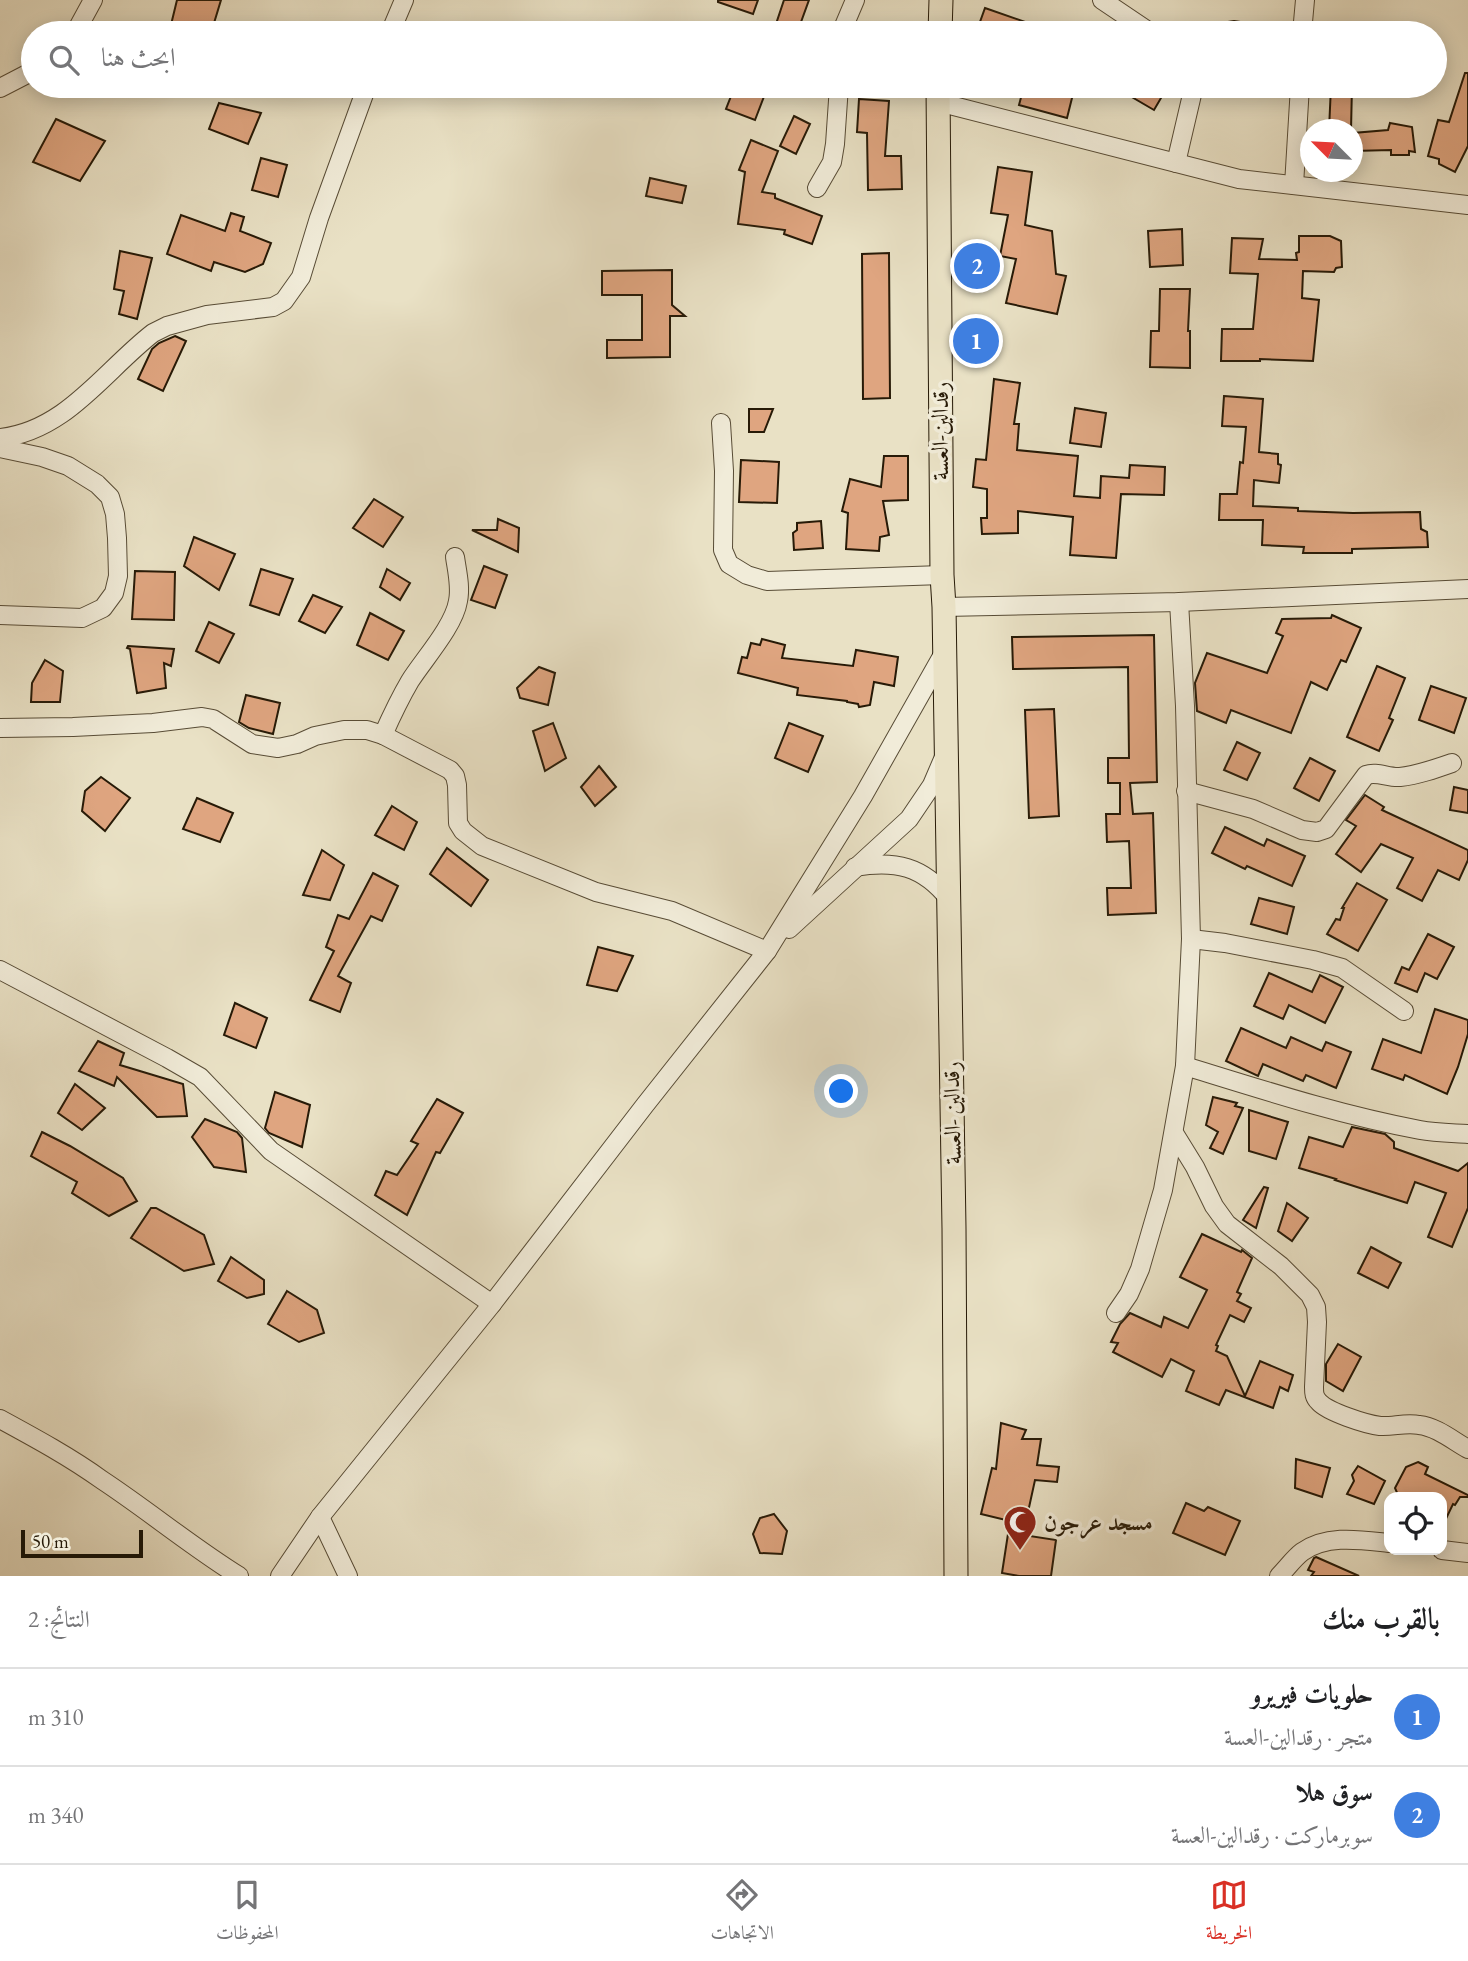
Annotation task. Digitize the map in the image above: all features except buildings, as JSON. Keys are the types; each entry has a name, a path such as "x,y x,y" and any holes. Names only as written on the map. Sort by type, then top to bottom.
{"main road":[{"path":"941,21 942,0"},
{"name":"رقدالين-العسة","path":"938,98 945,651"},
{"name":"رقدالين -العسة","path":"945,651 954,1228 956,1576"}],"street":[{"path":"82,21 93,0"},
{"path":"395,21 404,0"},
{"path":"846,21 855,0"},
{"path":"1102,0 1133,21"},
{"path":"1303,21 1305,0"},
{"path":"0,88 21,77"},
{"path":"0,438 37,429 64,413 153,333 167,326 207,315 273,307 284,301 301,277 363,98"},
{"path":"817,188 831,162 838,98"},
{"path":"952,98 1176,163 1239,178 1468,205"},
{"path":"1176,163 1191,98"},
{"path":"1294,185 1299,98"},
{"path":"721,423 724,471 723,550 729,564 747,575 767,581 942,575"},
{"path":"0,448 68,466 97,484 110,497 115,513 118,576 114,593 103,608 92,615 82,618 0,615"},
{"path":"383,735 410,681 454,614 459,600 455,557"},
{"path":"944,607 1179,602 1468,589"},
{"path":"1116,1313 1129,1294 1140,1269 1163,1190 1185,1066 1191,939 1185,706 1179,602"},
{"path":"280,1576 320,1517 492,1304 766,951 863,796 945,651"},
{"path":"0,728 153,723 202,717 213,719 252,744 278,748 344,730 367,730 383,735 450,770 457,785 458,823 463,831 482,846 596,892 672,911 766,951"},
{"path":"766,951 909,819 932,785 947,752"},
{"path":"1186,791 1253,809 1302,830 1317,832 1326,829 1366,775 1413,775 1452,763"},
{"path":"855,867 877,863 896,865 917,872 938,885 949,899"},
{"path":"1191,939 1225,943 1342,968 1404,1011"},
{"path":"0,971 122,1033 200,1077 271,1151 492,1304"},
{"path":"1185,1066 1348,1114 1422,1131 1468,1134"},
{"path":"1174,1133 1214,1206 1227,1224 1281,1266 1310,1294 1316,1307 1314,1396 1319,1403 1328,1409 1368,1423 1390,1426 1418,1424 1431,1428 1468,1449"},
{"path":"0,1419 102,1479 202,1553 239,1576"},
{"path":"320,1517 348,1576"},
{"path":"1279,1576 1303,1551 1330,1540 1360,1539 1384,1542"},
{"path":"1447,1551 1468,1553"}],"place":[{"name":"سوق هلا","path":"977,266"},
{"name":"حلويات فيريرو","path":"976,341"},
{"name":"مسجد عرجون","path":"1020,1552"}]}
